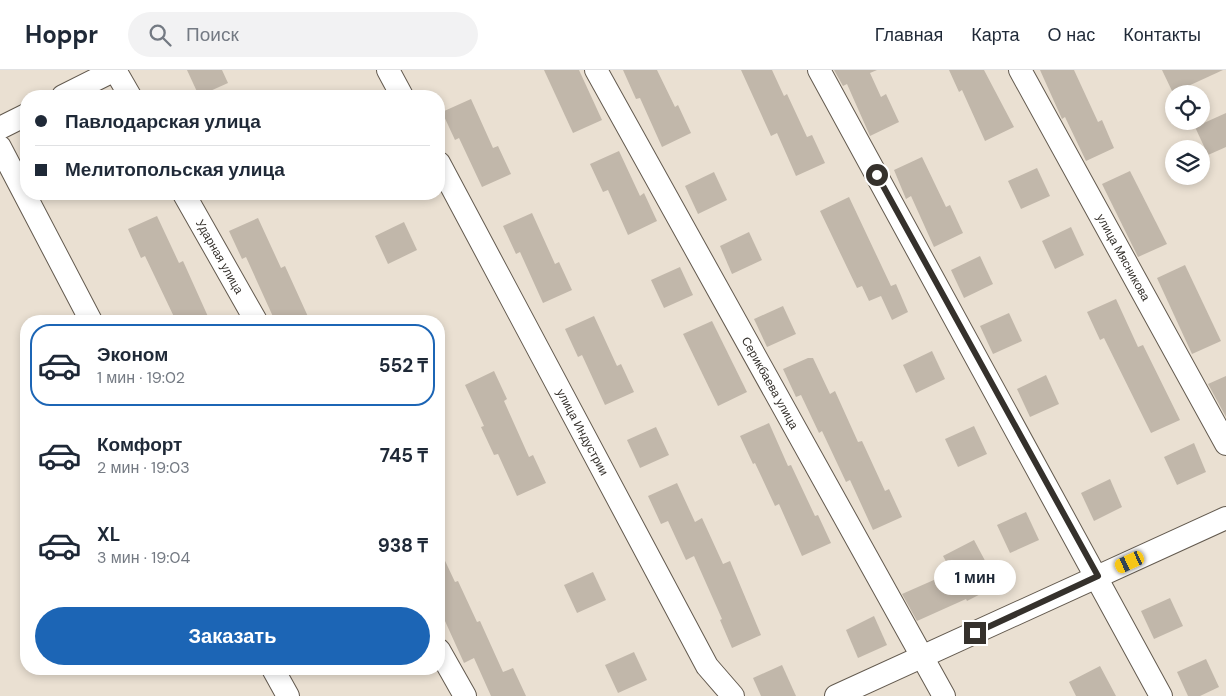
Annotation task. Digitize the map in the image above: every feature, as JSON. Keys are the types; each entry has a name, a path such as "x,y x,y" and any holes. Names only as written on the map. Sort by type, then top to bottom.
{"street":[{"path":"75,90 115,70 127,90"},
{"path":"388,70 399,90"},
{"name":"Серикбаева улица","path":"596,70 944,696"},
{"path":"820,70 1098,576 1161,696"},
{"name":"улица Мясникова","path":"1020,70 1226,444"},
{"path":"0,128 20,118"},
{"path":"0,147 20,185"},
{"name":"улица Индустрии","path":"445,174 708,666 733,696"},
{"path":"28,200 88,315"},
{"name":"Ударная улица","path":"187,200 253,315"},
{"path":"836,696 923,658 1226,518"},
{"path":"445,661 464,696"},
{"path":"276,675 288,696"}],"building":[{"path":"187,70 222,70 228,83 212,90 196,90"},
{"path":"544,70 579,70 602,120 573,133"},
{"path":"623,70 657,70 675,107 678,105 691,133 662,147 640,98 636,99"},
{"path":"741,70 772,70 784,96 787,94 807,137 812,135 825,163 796,176 777,133 771,136"},
{"path":"834,70 877,70 870,73 881,97 886,94 899,122 870,136 847,84 843,86"},
{"path":"949,70 984,70 1014,127 985,141 962,90 959,92"},
{"path":"1040,70 1074,70 1098,122 1102,120 1114,148 1086,161 1065,117 1062,119"},
{"path":"1162,70 1223,70 1190,85 1169,85"},
{"path":"471,99 493,148 498,146 511,174 482,187 459,138 455,140 445,118 445,111"},
{"path":"1226,113 1226,147 1210,154 1210,140 1201,140 1196,130 1210,130 1210,120"},
{"path":"619,151 640,196 644,193 657,221 628,235 608,190 603,192 590,164"},
{"path":"922,157 946,207 950,205 963,233 934,247 911,196 906,199 894,170"},
{"path":"1037,168 1050,196 1021,209 1008,181"},
{"path":"1130,171 1167,244 1138,257 1102,184"},
{"path":"714,172 727,200 698,214 685,186"},
{"path":"849,197 891,286 896,284 908,312 892,320 881,296 869,301 862,286 857,288 820,211"},
{"path":"532,213 555,264 559,262 572,290 543,303 520,252 516,254 503,226"},
{"path":"157,216 179,263 183,261 207,315 173,315 145,256 141,258 128,229"},
{"path":"258,218 281,268 285,266 307,315 272,315 246,257 242,259 229,231"},
{"path":"404,222 417,250 388,264 375,236"},
{"path":"1071,227 1084,255 1055,269 1042,241"},
{"path":"749,232 762,260 732,274 720,246"},
{"path":"980,256 993,284 964,298 951,270"},
{"path":"1185,265 1221,341 1192,354 1157,278"},
{"path":"680,267 693,295 664,308 651,280"},
{"path":"1116,299 1138,347 1143,345 1180,420 1151,433 1104,338 1100,340 1087,312"},
{"path":"783,306 796,334 767,347 754,319"},
{"path":"1009,313 1022,341 993,354 980,326"},
{"path":"594,316 617,366 621,364 634,392 605,405 582,355 578,357 565,329"},
{"path":"712,321 747,392 718,406 683,334"},
{"path":"932,351 945,379 916,393 903,365"},
{"path":"808,358 813,358 830,394 835,391 858,442 862,441 885,491 889,489 902,517 873,530 850,480 846,482 822,431 819,433 801,395 796,397 783,369"},
{"path":"494,371 507,399 504,401 529,457 533,455 546,483 517,496 498,454 494,455 481,427 484,426 465,385"},
{"path":"1046,375 1059,404 1030,417 1017,389"},
{"path":"1226,376 1226,417 1208,384"},
{"path":"769,423 788,466 791,465 815,516 818,515 831,543 802,556 779,504 775,506 740,436"},
{"path":"974,426 987,454 958,467 945,439"},
{"path":"656,427 669,455 640,468 627,440"},
{"path":"1194,443 1206,472 1177,485 1164,457"},
{"path":"1110,479 1122,507 1094,521 1081,493"},
{"path":"677,483 695,522 702,518 723,564 730,561 761,635 732,648 720,620 722,619 694,556 686,560 668,521 661,524 648,496"},
{"path":"1026,512 1039,540 1010,553 997,525"},
{"path":"974,540 998,585 967,601 966,599 917,621 902,594 952,572 943,556"},
{"path":"445,561 455,582 458,581 477,622 480,621 503,672 513,668 526,696 491,696 474,658 464,663 445,621"},
{"path":"593,572 606,600 577,613 564,585"},
{"path":"1170,598 1183,626 1154,639 1141,611"},
{"path":"874,616 887,645 858,658 846,630"},
{"path":"634,652 647,680 618,693 605,665"},
{"path":"1206,659 1219,687 1200,696 1188,696 1177,672"},
{"path":"782,665 796,696 761,696 753,678"},
{"path":"1100,666 1116,696 1076,696 1069,682"}],"route":[{"path":"877,175 1098,576 975,633"}]}
